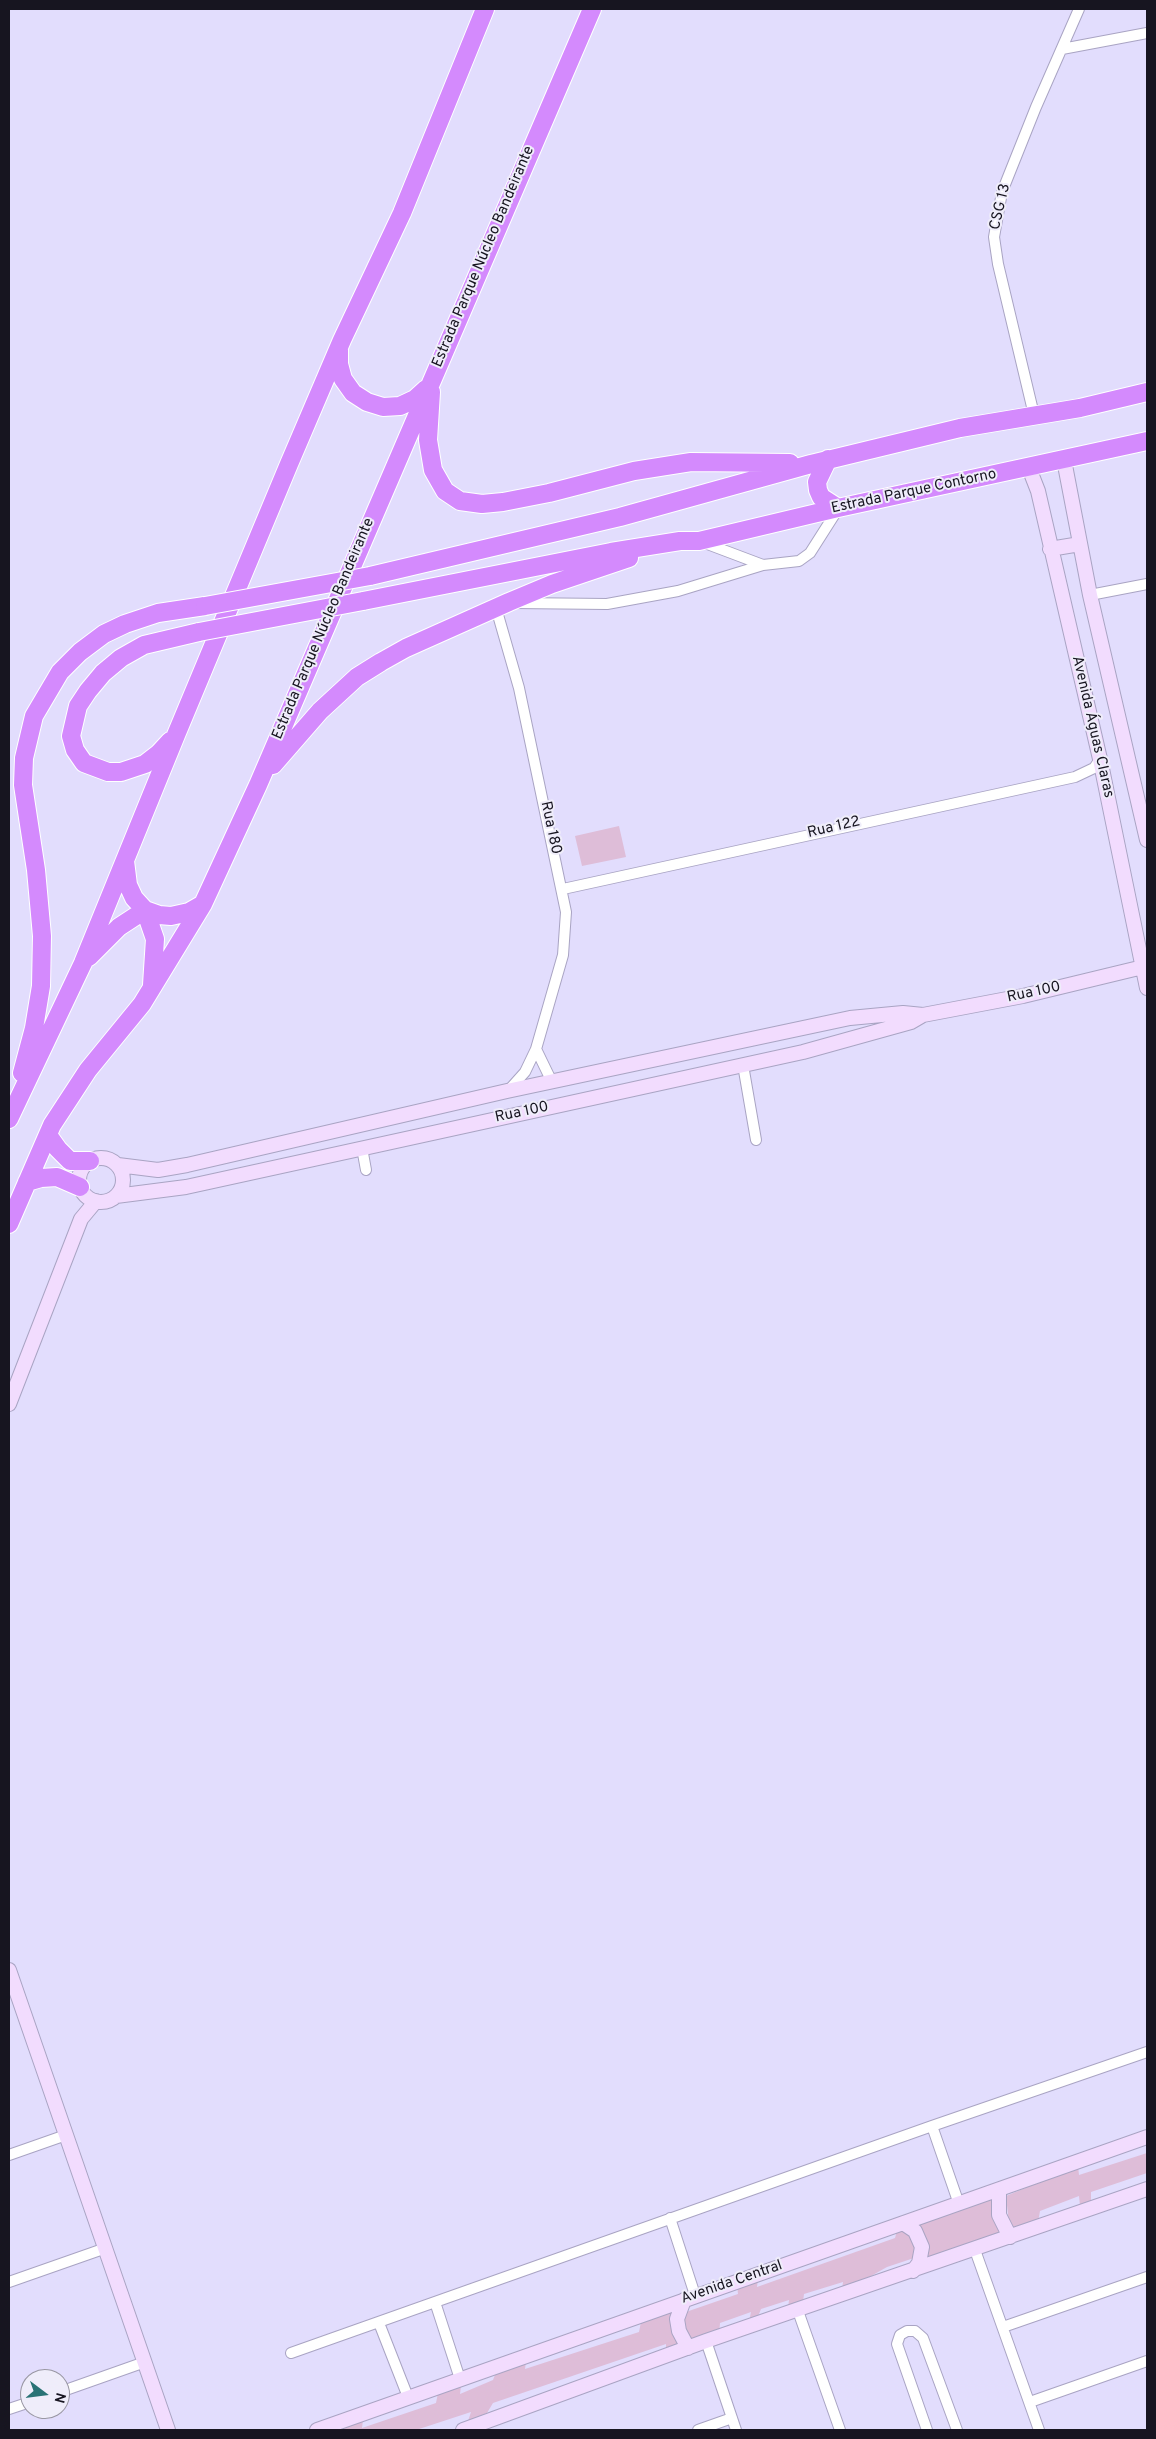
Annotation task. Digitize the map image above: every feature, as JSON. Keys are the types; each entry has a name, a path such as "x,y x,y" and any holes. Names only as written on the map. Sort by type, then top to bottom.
{"highway":[{"path":"9,1119 83,963 176,735 342,340 402,213 485,9"},
{"name":"Estrada Parque Núcleo Bandeirante","path":"9,1224 50,1130 88,1070 152,989 203,904 258,785 592,9"},
{"path":"342,340 338,356 340,372 348,386 360,398 383,407 400,406 415,399 430,383"},
{"path":"430,383 428,440 433,470 445,491 460,501 482,504 503,502 549,493 634,471 691,462 819,461"},
{"path":"9,1103 22,1072 34,1028 41,986 42,936 36,870 23,785 24,758 34,716 60,672 80,652 104,634 125,624 158,614 370,576 620,517 819,461 960,428 1080,408 1147,392"},
{"name":"Estrada Parque Contorno","path":"680,541 698,541 838,508 1147,442"},
{"path":"819,461 816,482 818,490 821,497 838,508"},
{"path":"176,735 158,754 145,764 121,772 108,772 84,763 75,750 71,736 78,706 88,691 109,668 144,645 199,632 680,541"},
{"path":"258,785 289,745 320,710 357,677 406,648 552,584 680,541"},
{"path":"125,860 128,885 134,898 145,910 155,939 152,989"},
{"path":"145,910 159,915 172,916 189,912 203,904"},
{"path":"83,963 119,927 145,910"},
{"path":"9,1204 42,1134 50,1130 58,1149 70,1161 90,1161"},
{"path":"27,1182 41,1178 57,1177 82,1190"}],"street":[{"name":"CSG 13","path":"1034,415 998,264 994,237 1002,192 1079,9"},
{"path":"1062,48 1147,34"},
{"name":"Avenida Águas Claras","path":"1064,460 1090,595 1147,840"},
{"name":"Avenida Águas Claras","path":"1029,468 1038,491 1100,759 1147,988"},
{"path":"502,605 607,604 678,591 763,565 799,561 810,553 838,508"},
{"path":"698,541 763,565"},
{"path":"1050,549 1080,544"},
{"path":"1090,595 1147,584"},
{"name":"Rua 180","path":"502,605 563,889 566,929 563,955 536,1049 525,1072 507,1091"},
{"name":"Rua 122","path":"563,889 924,808 1075,777 1094,768 1100,759"},
{"name":"Rua 100","path":"118,1165 149,1170 177,1167 702,1048 850,1018 903,1013 923,1015 1023,996 1143,967"},
{"name":"Rua 100","path":"116,1196 186,1187 812,1050 911,1022 923,1015"},
{"path":"702,1048 707,1073"},
{"path":"536,1049 552,1082"},
{"path":"743,1065 756,1140"},
{"path":"474,1100 479,1122"},
{"path":"362,1148 366,1170"},
{"path":"81,1219 81,1172 90,1161 105,1158 118,1165 123,1177 120,1191 116,1196 103,1202 96,1201 82,1190"},
{"path":"9,1404 81,1219 96,1201"},
{"path":"9,1970 168,2430"},
{"path":"291,2353 670,2218 1147,2052"},
{"path":"932,2126 959,2204"},
{"path":"9,2155 66,2136"},
{"name":"Avenida Central","path":"317,2430 1147,2137"},
{"path":"463,2430 480,2427 706,2341 975,2250 1147,2189"},
{"path":"999,2190 1000,2215 1010,2237"},
{"path":"670,2218 690,2298 678,2312 677,2324 688,2348"},
{"path":"903,2223 915,2231 922,2247 919,2263 913,2271"},
{"path":"9,2282 106,2248"},
{"path":"975,2250 1039,2430"},
{"path":"1003,2327 1147,2277"},
{"path":"435,2302 460,2379"},
{"path":"798,2311 840,2430"},
{"path":"379,2323 408,2397"},
{"path":"927,2430 897,2344 900,2335 907,2331 915,2331 923,2338 957,2430"},
{"path":"706,2341 736,2430"},
{"path":"1030,2402 1147,2360"},
{"path":"70,2388 145,2362"},
{"path":"698,2430 732,2418"}],"shaded area":[{"path":"619,826 626,857 582,866 575,836"},
{"path":"1147,2153 1147,2173 1091,2192 1091,2203 1080,2206 1079,2196 1040,2211 1038,2222 1010,2232 1006,2196 1078,2166 1079,2175"},
{"path":"992,2199 1002,2235 929,2259 918,2223"},
{"path":"906,2229 917,2242 917,2257 887,2267 857,2284 842,2289 843,2282 804,2294 803,2302 788,2308 789,2300 761,2309 757,2319 749,2322 751,2312 720,2323 719,2333 692,2341 682,2328 683,2313 738,2294 737,2285 758,2279 757,2287 895,2238 897,2231"},
{"path":"671,2311 672,2329 682,2345 666,2351 666,2344 493,2403 487,2413 468,2421 471,2412 416,2430 337,2430 363,2420 362,2428 436,2403 438,2393 461,2386 460,2394 493,2380 496,2372 526,2362 525,2369 639,2332 641,2322"}]}
